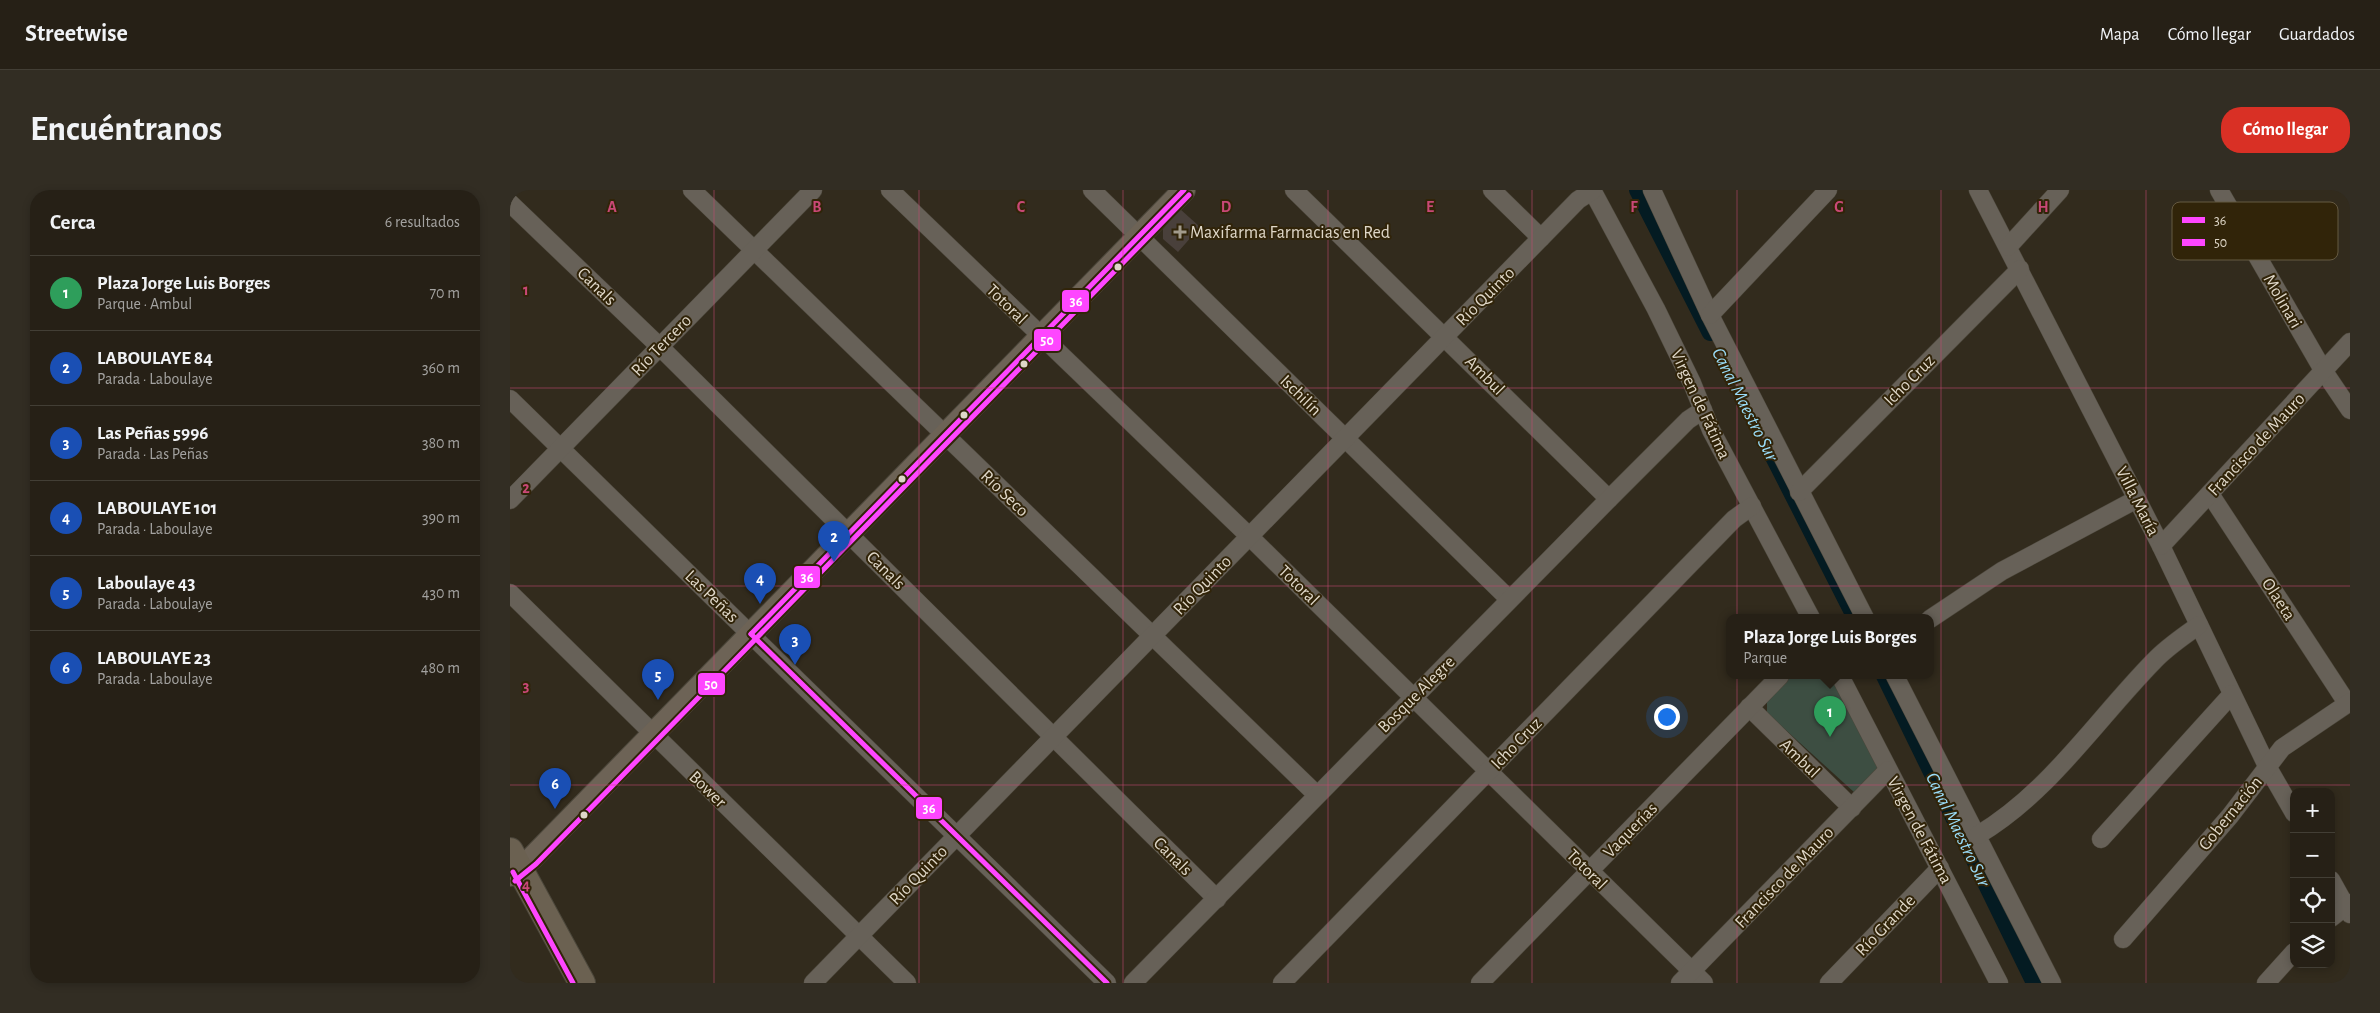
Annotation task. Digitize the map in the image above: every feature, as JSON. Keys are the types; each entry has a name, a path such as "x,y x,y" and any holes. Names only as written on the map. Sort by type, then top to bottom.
{"highway":[{"path":"512,869 563,983"},
{"path":"512,869 582,983"}],"main road":[{"path":"512,869 531,859 1184,190"}],"street":[{"name":"Río Seco","path":"692,190 1317,795"},
{"name":"Río Tercero","path":"510,500 813,190"},
{"name":"Totoral","path":"890,190 1414,696 1590,871 1692,979"},
{"name":"Ischilín","path":"1092,190 1510,600"},
{"name":"Ambul","path":"1294,190 1610,499"},
{"path":"1492,190 1541,238"},
{"name":"Río Quinto","path":"813,983 1578,200 1592,190"},
{"name":"Virgen de Fátima","path":"1592,190 1656,308 1692,383 1711,430 1809,614"},
{"path":"1652,190 1710,315 1863,614"},
{"path":"1710,315 1828,190"},
{"name":"Villa María","path":"1978,190 2161,546 2267,766 2290,807"},
{"path":"2008,247 2060,190"},
{"name":"Molinari","path":"2219,190 2226,202"},
{"name":"Canals","path":"510,203 660,347 1217,898"},
{"name":"Molinari","path":"2259,260 2323,370 2350,410"},
{"name":"Icho Cruz","path":"1799,492 2020,269"},
{"name":"Francisco de Mauro","path":"2161,546 2350,342"},
{"name":"Las Peñas","path":"510,399 1107,983"},
{"name":"Bosque Alegre","path":"1133,983 1688,420 1702,410"},
{"name":"Olaeta","path":"2210,494 2349,703"},
{"path":"1934,615 2002,571 2137,499"},
{"name":"Icho Cruz","path":"1282,983 1734,520 1752,506"},
{"name":"Bower","path":"510,593 907,983"},
{"path":"1978,835 2021,805 2051,776 2154,660 2199,625"},
{"name":"Vaquerías","path":"1480,983 1777,679"},
{"name":"Virgen de Fátima","path":"1842,679 1997,982"},
{"path":"1897,679 2052,983"},
{"path":"2101,839 2232,694"},
{"name":"Gobernación","path":"2123,939 2230,816 2282,748 2349,703"},
{"name":"Ambul","path":"1749,707 1852,808"},
{"name":"Francisco de Mauro","path":"1692,979 1888,770"},
{"name":"Río Grande","path":"1829,983 1940,868"},
{"path":"2335,886 2349,908 2335,916"},
{"path":"2266,983 2290,956"}],"green space":[{"path":"1787,679 1835,679 1879,762 1878,769 1855,793 1767,713 1767,700"}],"building":[{"name":"Maxifarma Farmacias en Red","path":"1180,209 1200,227 1178,252 1163,239 1163,229"}],"waterway":[{"name":"Canal Maestro Sur","path":"1637,190 1710,333"},
{"name":"Canal Maestro Sur","path":"1772,455 1853,614"},
{"name":"Canal Maestro Sur","path":"1885,679 2034,983"}],"transit line":[{"name":"36","path":"751,634 1184,190"},
{"name":"50","path":"515,881 536,864 1189,195"},
{"name":"36","path":"751,634 1107,983"},
{"name":"50","path":"513,872 573,983"}],"place":[{"name":"Maxifarma Farmacias en Red","path":"1180,232"},
{"name":"LABOULAYE 84","path":"834,562"},
{"name":"LABOULAYE 101","path":"760,604"},
{"name":"Las Peñas 5996","path":"795,665"},
{"name":"Laboulaye 43","path":"658,700"},
{"name":"Plaza Jorge Luis Borges","path":"1830,737"},
{"name":"LABOULAYE 23","path":"555,809"}]}
